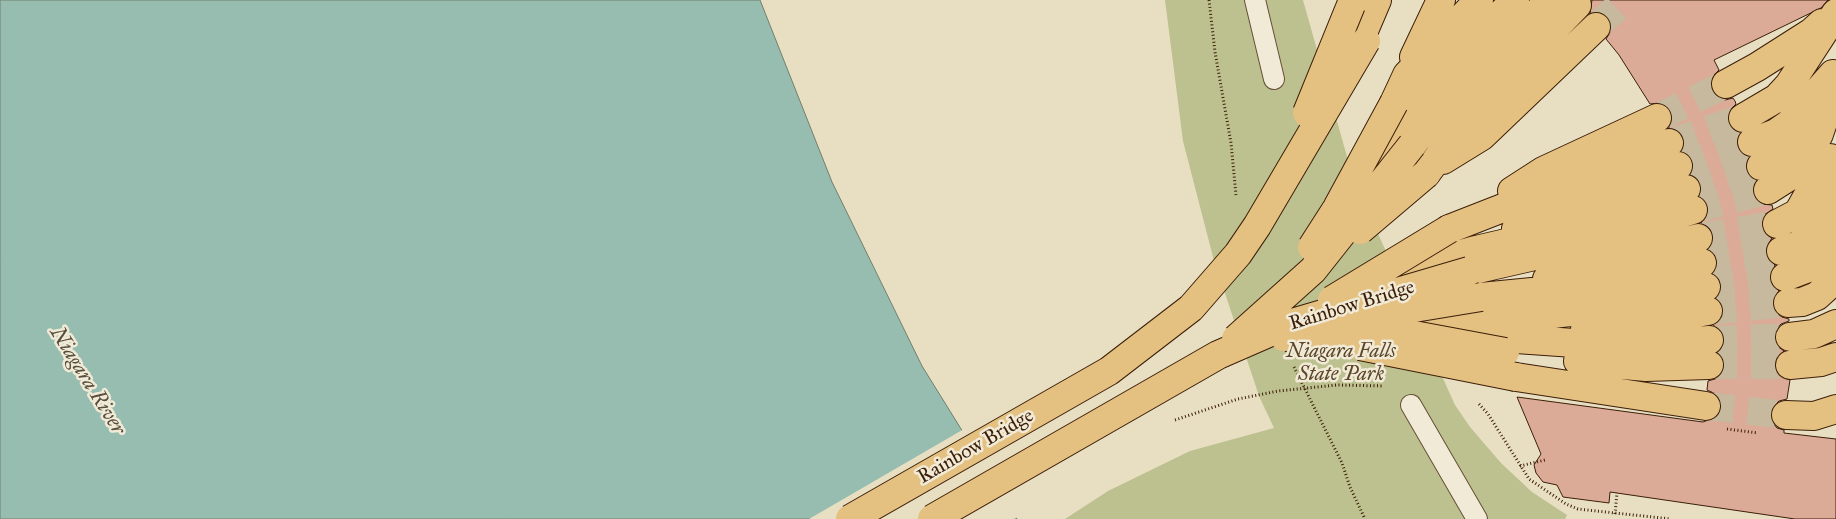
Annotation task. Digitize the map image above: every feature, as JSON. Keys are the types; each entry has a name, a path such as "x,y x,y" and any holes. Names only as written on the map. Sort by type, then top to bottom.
{"highway":[{"name":"Rainbow Bridge","path":"850,519 1088,384 1148,342 1191,308 1238,254 1367,35 1391,0"},
{"path":"1367,35 1399,0"},
{"path":"1288,320 1314,270 1403,123 1407,75 1441,0"},
{"path":"1407,75 1479,0"},
{"path":"1288,320 1337,208 1429,87 1515,0"},
{"path":"1403,123 1448,102 1550,0"},
{"path":"1360,2 1367,35"},
{"path":"1274,193 1360,2"},
{"path":"1430,170 1464,122 1577,4"},
{"path":"1726,84 1812,32 1836,9"},
{"path":"1756,154 1777,98 1788,85 1836,13"},
{"path":"1314,270 1430,170 1482,136 1596,27"},
{"path":"1756,154 1790,176 1806,158 1819,134 1834,78"},
{"path":"1756,154 1776,133 1789,124 1834,78"},
{"path":"1218,355 1364,282 1543,170 1657,118"},
{"path":"1776,224 1798,213 1833,149"},
{"path":"1785,277 1799,244 1808,236 1833,149"},
{"name":"Rainbow Bridge","path":"932,519 1218,355 1288,320 1328,312 1468,259 1574,247 1681,177"},
{"path":"1455,226 1681,177"},
{"path":"1364,282 1468,259 1562,207 1681,177"},
{"path":"1785,277 1811,267 1823,252 1836,191"},
{"path":"1328,312 1403,322 1496,319 1594,330 1704,275 1580,268 1496,319"},
{"path":"1785,277 1802,302 1817,296 1829,285 1836,269"},
{"path":"1288,320 1364,332 1403,322 1496,319 1623,366 1709,352"},
{"path":"1288,320 1516,376 1706,406"},
{"path":"1790,337 1814,334 1836,324"},
{"path":"1790,364 1821,362 1836,356"},
{"path":"1786,415 1814,416 1836,409"}],"lane":[{"path":"1255,0 1274,79"},
{"path":"1411,405 1477,519"}],"path":[{"path":"1168,423 1219,404 1278,391 1337,385 1386,386"},
{"path":"1474,400 1488,414 1529,479 1566,504 1578,509 1671,519"},
{"path":"1520,466 1545,460"},
{"path":"1615,514 1617,493"}],"green space":[{"name":"Niagara Falls State Park","path":"1165,0 1303,0 1353,178 1455,405 1470,427 1501,463 1532,492 1567,515 1565,519 1065,519 1108,491 1190,451 1274,428 1259,396 1213,257 1183,141"}],"water":[{"name":"Niagara River","path":"0,0 760,0 832,182 922,366 1017,519 0,519"}],"pier":[{"path":"964,429 1018,517 1014,519 809,519"}],"building":[{"path":"1592,0 1828,0 1821,8 1714,60 1719,70 1713,76 1710,84 1713,92 1718,97 1725,100 1733,98 1735,101 1736,104 1730,110 1727,119 1730,126 1740,133 1737,140 1738,148 1742,154 1748,157 1746,172 1756,180 1752,190 1755,198 1761,204 1772,205 1773,209 1764,215 1761,224 1763,232 1772,238 1766,248 1766,256 1775,265 1770,275 1771,283 1779,291 1774,297 1773,305 1775,312 1789,319 1789,321 1781,324 1775,331 1774,338 1777,346 1784,351 1776,358 1774,366 1778,374 1790,380 1787,399 1779,401 1773,407 1770,414 1772,422 1777,428 1784,430 1784,433 1836,439 1836,519 1795,519 1610,492 1609,503 1563,497 1557,485 1543,482 1536,473 1534,465 1541,454 1517,397 1703,422 1718,416 1721,408 1720,400 1716,394 1707,390 1708,381 1718,378 1723,372 1725,365 1718,353 1723,346 1724,338 1722,331 1713,325 1722,317 1723,309 1717,298 1721,292 1721,284 1713,274 1717,268 1717,259 1709,249 1713,243 1713,235 1709,227 1701,223 1708,214 1708,205 1699,196 1701,184 1691,174 1693,160 1682,151 1684,145 1683,137 1678,131 1669,128 1672,120 1671,111 1659,103 1650,104 1619,55 1606,39 1611,31 1608,17 1600,12 1590,13"}],"tunnel":[{"path":"1596,27 1625,0"},
{"path":"1657,118 1726,84"},
{"path":"1669,143 1743,118"},
{"path":"1678,166 1752,142"},
{"path":"1686,189 1761,166"},
{"path":"1693,210 1768,190"},
{"path":"1698,238 1777,224"},
{"path":"1702,263 1781,251"},
{"path":"1706,287 1785,277"},
{"path":"1708,311 1788,303"},
{"path":"1709,340 1790,337"},
{"path":"1709,365 1790,365"},
{"path":"1706,406 1786,415"}]}
